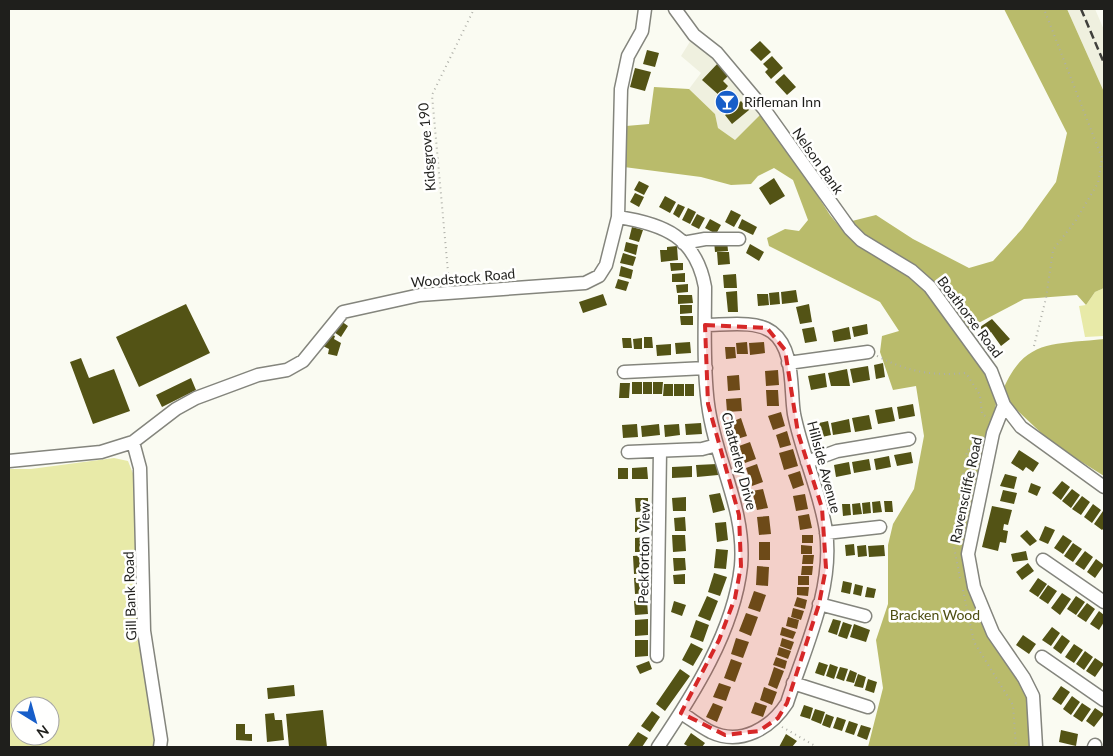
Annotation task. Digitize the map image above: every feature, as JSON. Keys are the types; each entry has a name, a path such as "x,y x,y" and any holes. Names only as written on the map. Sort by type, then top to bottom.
{"street":[{"name":"Woodstock Road","path":"9,461 101,452 134,442 176,409 196,398 258,375 287,370 303,361 343,312 420,295 585,283 599,276 606,265 618,217 621,89 628,56 642,31 645,9"},
{"name":"Nelson Bank","path":"675,9 694,35 717,53 764,109 839,217"},
{"name":"Chatterley Drive","path":"618,217 646,221 669,230 692,251 702,271 705,287 708,404 717,444 739,514 741,566 735,598 703,677 658,747"},
{"name":"Boathorse Road","path":"839,217 861,240 912,271 930,287 991,370 1004,405 1021,427 1104,487"},
{"path":"684,243 705,239 739,239"},
{"name":"Hillside Avenue","path":"681,713 712,732 749,741 759,731 773,722 787,704 819,604 826,568 826,533 822,508 807,462 794,412 788,363 781,341 766,328 757,326 705,325"},
{"path":"788,363 868,352"},
{"path":"624,372 706,368"},
{"name":"Ravenscliffe Road","path":"1004,405 993,433 968,554 974,587 993,633 1024,678 1033,696 1036,747"},
{"path":"807,462 837,451 902,436"},
{"name":"Gill Bank Road","path":"134,442 140,468 144,631 161,740 160,747"},
{"path":"628,452 702,449 717,444"},
{"name":"Peckforton View","path":"657,656 660,451"},
{"path":"826,533 880,528"},
{"path":"1043,560 1104,602"},
{"path":"819,604 865,616"},
{"path":"1042,657 1104,700"},
{"path":"793,683 868,707"}],"path":[{"name":"Kidsgrove 190","path":"450,293 432,96 474,9"},
{"path":"1034,346 1046,298 1053,250 1076,220 1098,183 1102,158 1044,9"},
{"path":"868,352 905,370 940,375 966,373 980,395 982,414 997,422"},
{"path":"773,722 817,747"}],"highlighted area":[{"path":"705,325 767,328 785,350 798,433 822,508 826,568 819,604 787,703 778,718 759,731 725,735 681,713 719,640 735,598 741,566 739,515 708,404"}],"shaded area":[{"path":"1067,9 1095,9 1104,30 1104,92"},
{"name":"Rifleman Inn","path":"691,40 720,61 761,114 735,140 718,128 715,114 689,89 701,73 681,56"}],"green space":[{"path":"1004,9 1067,9 1104,92 1104,288 1095,292 1086,305 1077,295 1024,299 967,329 933,284 864,237 852,221 876,215 913,239 969,268 993,261 1022,229 1056,182 1067,133"},
{"name":"Bracken Wood","path":"654,87 689,89 715,114 718,128 735,140 761,114 785,145 830,215 844,232 918,281 987,374 996,404 974,502 974,587 1024,678 1036,747 868,747 883,688 876,640 888,604 888,545 893,524 914,489 924,436 916,386 893,390 880,352 882,336 899,331 880,302 769,246 767,238 785,229 799,231 808,220 793,180 774,168 758,176 751,184 731,185 701,177 624,167 626,126 649,124"},
{"path":"1104,288 1104,336 1085,337 1079,306 1086,305 1095,292"},
{"path":"1104,339 1104,476 1053,444 1001,395 1010,376 1019,363 1029,354 1054,344"},
{"path":"114,458 128,461 134,476 136,592 156,747 9,747 9,469 31,469"}],"building":[{"path":"760,41 771,52 761,61 750,50"},
{"path":"647,50 659,53 655,67 643,64"},
{"path":"772,56 783,68 771,79 765,72 768,69 763,64"},
{"path":"719,62 731,73 723,81 728,86 720,96 702,80"},
{"path":"635,68 651,72 645,91 630,87"},
{"path":"784,74 796,87 787,95 775,82"},
{"path":"741,101 749,110 732,124 725,115"},
{"path":"774,178 785,196 770,205 759,188"},
{"path":"639,181 649,186 644,195 634,190"},
{"path":"635,193 644,197 639,207 630,202"},
{"path":"665,196 676,202 670,213 659,207"},
{"path":"678,204 685,207 679,218 673,214"},
{"path":"688,208 696,212 690,224 682,220"},
{"path":"731,210 741,215 734,227 725,222"},
{"path":"697,214 705,218 699,229 691,225"},
{"path":"710,219 721,225 716,234 705,228"},
{"path":"742,219 757,227 753,235 738,228"},
{"path":"632,227 643,230 639,242 629,239"},
{"path":"727,240 728,251 715,252 714,241"},
{"path":"626,242 638,245 636,255 624,251"},
{"path":"750,244 764,252 759,261 746,253"},
{"path":"677,246 678,260 661,262 660,250 667,250 667,247"},
{"path":"717,252 729,252 730,264 718,265"},
{"path":"623,253 636,257 633,266 620,263"},
{"path":"670,263 683,263 683,270 671,271"},
{"path":"621,266 633,270 631,279 619,276"},
{"path":"685,273 685,282 672,282 672,274"},
{"path":"736,274 737,288 724,288 723,275"},
{"path":"618,279 629,282 626,291 615,288"},
{"path":"688,284 688,292 677,293 676,285"},
{"path":"796,290 798,302 782,304 781,292"},
{"path":"737,291 738,312 728,312 726,292"},
{"path":"779,292 780,304 770,305 769,293"},
{"path":"603,294 607,305 583,313 579,302"},
{"path":"757,294 768,294 769,305 758,306"},
{"path":"678,295 692,295 693,303 678,304"},
{"path":"186,304 210,353 139,387 116,337"},
{"path":"809,304 812,322 800,324 796,307"},
{"path":"680,305 692,305 692,313 680,314"},
{"path":"680,316 693,316 693,325 681,325"},
{"path":"992,319 1010,339 1001,346 991,332 986,335 980,327"},
{"path":"341,321 348,326 341,337 334,332"},
{"path":"867,324 868,334 854,337 852,327"},
{"path":"814,327 817,341 805,343 802,329"},
{"path":"849,327 851,339 834,342 832,331"},
{"path":"330,334 335,336 334,339 341,343 337,356 328,354 329,349 323,346"},
{"path":"644,337 652,337 653,348 644,348"},
{"path":"622,338 631,338 632,348 623,348"},
{"path":"642,338 642,349 634,349 633,339"},
{"path":"690,342 691,353 676,354 675,343"},
{"path":"747,342 748,354 737,354 736,343"},
{"path":"764,342 765,353 750,355 749,343"},
{"path":"671,344 671,355 657,356 656,345"},
{"path":"725,347 735,347 736,358 726,359"},
{"path":"81,358 89,378 114,369 130,411 93,424 70,362"},
{"path":"883,363 885,377 876,379 874,365"},
{"path":"868,366 870,380 853,383 850,369"},
{"path":"847,369 850,386 831,386 828,373"},
{"path":"778,370 779,385 766,386 765,371"},
{"path":"825,373 827,387 811,390 808,376"},
{"path":"739,375 740,390 728,391 727,376"},
{"path":"191,378 196,390 162,407 156,395"},
{"path":"632,382 642,382 642,394 632,394"},
{"path":"643,382 652,382 652,394 643,394"},
{"path":"653,382 663,382 662,394 653,394"},
{"path":"620,383 630,383 629,398 619,398"},
{"path":"664,384 673,384 673,396 663,396"},
{"path":"674,384 684,384 684,396 674,396"},
{"path":"685,384 694,384 694,396 685,396"},
{"path":"766,390 778,390 779,406 767,406"},
{"path":"741,398 742,411 727,412 726,399"},
{"path":"913,404 915,416 899,419 897,407"},
{"path":"892,407 895,421 878,424 875,410"},
{"path":"781,412 785,426 773,430 768,416"},
{"path":"869,415 872,429 855,432 852,418"},
{"path":"741,418 747,436 737,439 731,422"},
{"path":"849,419 851,432 833,435 831,423"},
{"path":"828,421 831,435 822,437 819,423"},
{"path":"701,423 702,434 686,435 685,424"},
{"path":"637,424 638,437 623,438 622,425"},
{"path":"659,424 660,435 642,437 641,426"},
{"path":"679,424 680,435 665,437 664,425"},
{"path":"787,431 791,445 780,448 776,435"},
{"path":"750,442 756,459 745,463 739,446"},
{"path":"793,449 798,466 784,470 779,453"},
{"path":"1019,450 1039,463 1033,472 1026,467 1023,471 1011,463"},
{"path":"911,452 913,463 897,466 894,455"},
{"path":"889,456 891,467 876,470 874,459"},
{"path":"869,459 871,470 854,473 852,462"},
{"path":"849,462 851,474 836,477 834,465"},
{"path":"717,464 718,475 697,477 696,465"},
{"path":"757,464 763,482 752,486 746,468"},
{"path":"692,466 692,477 672,478 672,467"},
{"path":"647,467 648,479 632,479 632,468"},
{"path":"618,468 628,468 628,479 618,479"},
{"path":"800,471 804,485 793,489 788,475"},
{"path":"1005,474 1017,477 1014,489 1000,486"},
{"path":"1062,481 1070,487 1061,500 1052,493"},
{"path":"1031,483 1041,487 1037,496 1028,492"},
{"path":"763,489 768,508 757,510 752,491"},
{"path":"1072,489 1080,495 1071,508 1062,501"},
{"path":"1003,490 1017,493 1014,504 1000,501"},
{"path":"720,493 725,510 713,513 709,495"},
{"path":"805,494 808,509 796,511 793,496"},
{"path":"1082,496 1090,502 1081,515 1072,509"},
{"path":"686,497 686,511 673,511 672,498"},
{"path":"635,498 648,498 648,511 636,512"},
{"path":"880,501 882,512 873,513 872,502"},
{"path":"884,501 892,501 893,512 885,512"},
{"path":"870,502 871,513 863,514 862,503"},
{"path":"860,503 862,514 853,515 852,504"},
{"path":"842,504 850,504 851,515 843,516"},
{"path":"1093,504 1101,510 1092,523 1084,517"},
{"path":"992,506 1012,510 1008,525 1004,524 1003,530 1008,531 1006,543 1000,542 998,551 982,547"},
{"path":"1103,511 1104,528 1102,530 1094,524"},
{"path":"809,514 812,528 800,530 798,516"},
{"path":"769,516 771,534 759,535 757,517"},
{"path":"647,517 648,532 635,532 635,518"},
{"path":"685,517 686,531 675,531 674,518"},
{"path":"726,522 728,540 717,542 715,523"},
{"path":"1045,526 1055,530 1048,544 1039,540"},
{"path":"1027,530 1037,541 1030,546 1020,536"},
{"path":"672,535 685,535 686,551 673,552"},
{"path":"802,535 813,535 813,543 802,543"},
{"path":"1063,535 1072,541 1063,554 1054,548"},
{"path":"647,537 647,552 635,552 635,538"},
{"path":"759,542 770,542 770,560 759,560"},
{"path":"1073,543 1082,549 1073,562 1064,556"},
{"path":"854,544 855,555 846,556 845,545"},
{"path":"801,545 812,546 812,554 801,554"},
{"path":"866,545 867,556 858,557 857,546"},
{"path":"884,545 885,556 869,557 868,546"},
{"path":"716,549 728,550 726,569 714,568"},
{"path":"1026,551 1028,560 1013,562 1011,554"},
{"path":"1085,551 1093,557 1084,570 1075,564"},
{"path":"647,555 648,573 634,574 633,556"},
{"path":"803,555 814,555 813,564 802,564"},
{"path":"673,558 685,558 686,570 674,571"},
{"path":"1096,559 1104,565 1095,578 1087,572"},
{"path":"1028,563 1034,571 1022,580 1016,572"},
{"path":"757,566 769,567 768,586 756,585"},
{"path":"802,566 813,566 812,575 801,575"},
{"path":"714,573 727,577 720,596 708,592"},
{"path":"685,574 685,584 674,584 673,575"},
{"path":"798,576 809,576 809,585 798,585"},
{"path":"634,578 647,578 647,593 635,594"},
{"path":"1038,578 1047,584 1038,597 1029,591"},
{"path":"843,581 852,583 850,594 841,592"},
{"path":"855,584 863,586 861,596 853,594"},
{"path":"1048,585 1057,591 1048,604 1039,598"},
{"path":"797,587 809,587 808,596 797,595"},
{"path":"867,587 876,589 874,598 865,597"},
{"path":"754,591 766,595 760,612 748,608"},
{"path":"1062,593 1071,599 1060,615 1051,608"},
{"path":"707,596 718,601 710,621 698,616"},
{"path":"1076,596 1085,602 1076,615 1067,609"},
{"path":"797,597 807,600 805,609 794,606"},
{"path":"647,600 648,614 635,615 634,601"},
{"path":"674,601 686,605 682,616 671,612"},
{"path":"1087,603 1095,609 1086,622 1077,616"},
{"path":"793,608 804,611 801,620 791,617"},
{"path":"1099,611 1104,615 1104,622 1099,630 1090,624"},
{"path":"746,613 758,617 751,636 739,631"},
{"path":"788,617 799,620 797,629 786,626"},
{"path":"648,619 648,635 635,636 635,620"},
{"path":"833,619 841,621 837,635 828,632"},
{"path":"696,620 709,625 703,642 690,637"},
{"path":"843,622 852,625 847,639 838,636"},
{"path":"854,624 870,630 866,642 850,637"},
{"path":"782,627 796,632 793,639 780,635"},
{"path":"1052,627 1060,633 1051,646 1042,640"},
{"path":"1023,635 1036,644 1029,654 1016,645"},
{"path":"1062,635 1070,641 1061,654 1053,648"},
{"path":"736,638 749,642 743,658 731,654"},
{"path":"782,638 794,642 791,650 780,646"},
{"path":"635,640 648,640 648,656 635,657"},
{"path":"691,643 703,649 693,666 682,660"},
{"path":"1074,644 1083,650 1074,663 1065,657"},
{"path":"779,647 791,651 788,659 777,655"},
{"path":"1085,651 1093,657 1084,670 1076,664"},
{"path":"776,657 787,661 785,669 773,665"},
{"path":"1095,658 1104,664 1095,677 1086,671"},
{"path":"731,659 742,663 735,682 724,678"},
{"path":"649,661 652,669 640,674 636,666"},
{"path":"819,662 828,665 824,676 815,673"},
{"path":"830,664 838,667 834,679 826,676"},
{"path":"774,667 784,671 777,689 768,685"},
{"path":"840,667 848,669 844,681 836,678"},
{"path":"680,669 690,676 665,711 656,704"},
{"path":"850,670 857,673 854,683 846,681"},
{"path":"858,674 866,677 863,688 854,686"},
{"path":"868,679 877,682 874,693 865,690"},
{"path":"719,683 731,687 726,701 713,697"},
{"path":"294,685 295,696 268,699 267,688"},
{"path":"1061,686 1070,692 1061,705 1052,699"},
{"path":"764,687 777,692 772,705 760,700"},
{"path":"1072,696 1080,702 1071,715 1063,709"},
{"path":"755,702 767,706 763,717 751,713"},
{"path":"713,703 723,707 717,722 706,717"},
{"path":"1082,703 1091,709 1082,722 1073,716"},
{"path":"804,705 813,708 810,719 800,716"},
{"path":"1095,708 1104,714 1094,727 1086,721"},
{"path":"815,709 825,712 821,724 811,720"},
{"path":"323,710 327,747 289,747 286,714"},
{"path":"652,711 660,717 650,732 641,726"},
{"path":"274,713 275,720 282,720 284,740 267,742 265,714"},
{"path":"826,714 834,717 830,728 822,725"},
{"path":"837,717 846,720 842,731 833,728"},
{"path":"849,721 858,724 854,735 845,732"},
{"path":"236,724 245,724 245,734 252,734 252,741 236,740"},
{"path":"861,725 871,728 867,740 857,736"},
{"path":"1061,730 1078,734 1076,746 1059,742"},
{"path":"638,732 648,738 642,747 628,746"},
{"path":"691,733 705,743 702,747 689,747 684,744"},
{"path":"786,734 797,741 792,747 779,747"}],"railway":[{"path":"1081,9 1104,63"}],"place":[{"name":"Rifleman Inn","path":"727,102"}]}
